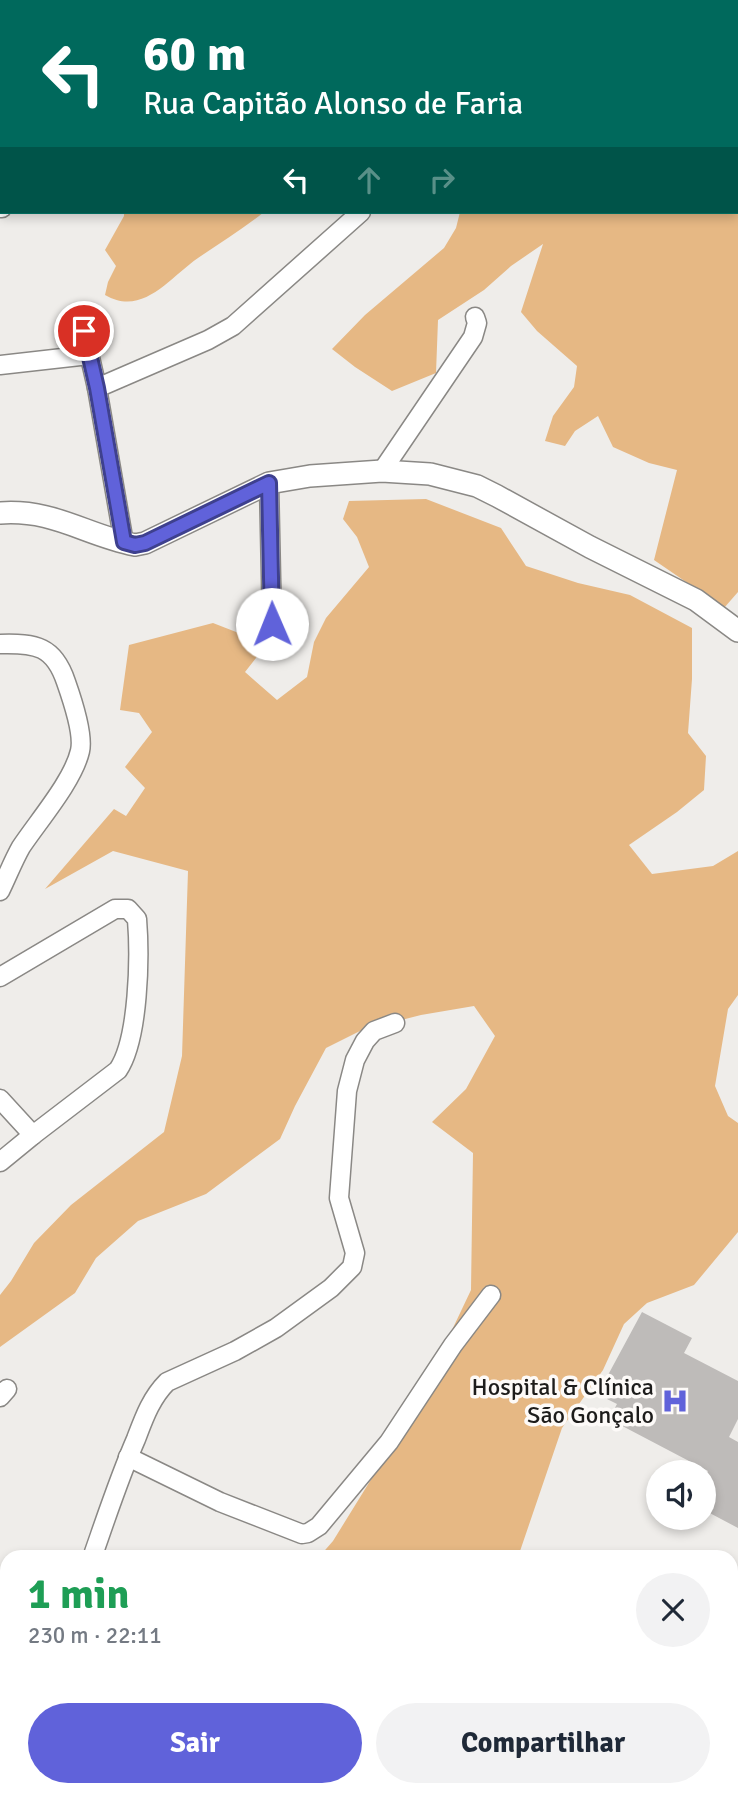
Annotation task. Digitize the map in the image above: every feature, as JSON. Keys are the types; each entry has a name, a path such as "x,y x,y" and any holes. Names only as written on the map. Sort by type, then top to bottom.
{"street":[{"path":"97,388 208,340 233,326 359,214"},
{"path":"382,471 473,337 477,323 475,317"},
{"path":"84,331 97,388 124,542"},
{"path":"0,365 89,355"},
{"path":"0,513 22,512 52,517 135,545 145,543 269,483 382,471 430,474 477,486 696,600 738,631"},
{"path":"269,483 272,624"},
{"path":"0,644 26,643 47,650 61,666 71,696 80,750 66,781 19,850 0,891"},
{"path":"0,977 115,909 128,909 137,919 137,979 131,1045 126,1059 118,1070 0,1162"},
{"path":"95,1550 152,1399 167,1382 235,1351 276,1328 337,1283 352,1267 355,1253 339,1198 347,1091 355,1060 365,1041 374,1031 395,1023"},
{"path":"0,1098 33,1135"},
{"path":"128,1457 244,1513 308,1534 319,1526 389,1442 453,1345 491,1295"}],"shaded area":[{"path":"261,214 155,292 131,301 119,301 105,295 116,266 105,250 124,216"},
{"path":"460,214 738,214 738,592 724,608 654,560 677,470 649,463 613,447 598,416 575,431 565,446 545,441 553,416 574,387 577,366 537,331 521,312 543,244 511,266 484,290 438,320 436,373 392,391 332,349 365,315 444,248 456,228"},
{"path":"426,499 501,528 526,566 578,583 630,595 692,628 688,733 706,756 704,790 629,845 652,874 713,866 738,851 738,995 728,1009 715,1086 728,1116 738,1123 738,1232 694,1285 647,1303 624,1324 603,1370 562,1428 520,1550 325,1550 414,1410 471,1290 473,1153 432,1122 466,1089 495,1036 474,1006 421,1015 362,1030 326,1048 280,1139 206,1194 138,1221 96,1258 75,1293 0,1347 0,1295 34,1243 71,1205 164,1132 182,1056 188,871 113,851 45,889 114,809 126,816 145,788 125,767 152,732 139,713 120,710 129,645 213,623 267,644 245,672 277,700 307,677 314,642 326,618 369,567 357,537 343,519 349,501"}],"building":[{"name":"Hospital & Clínica São Gonçalo","path":"642,1312 692,1338 684,1353 738,1381 738,1419 729,1437 738,1442 738,1528 716,1516 716,1460 687,1460 609,1419 617,1404 607,1399 617,1380 608,1375"}],"place":[{"name":"Hospital & Clínica São Gonçalo","path":"675,1401"}],"route":[{"path":"84,331 97,388 124,542 135,545 145,543 269,483 272,624"}]}
